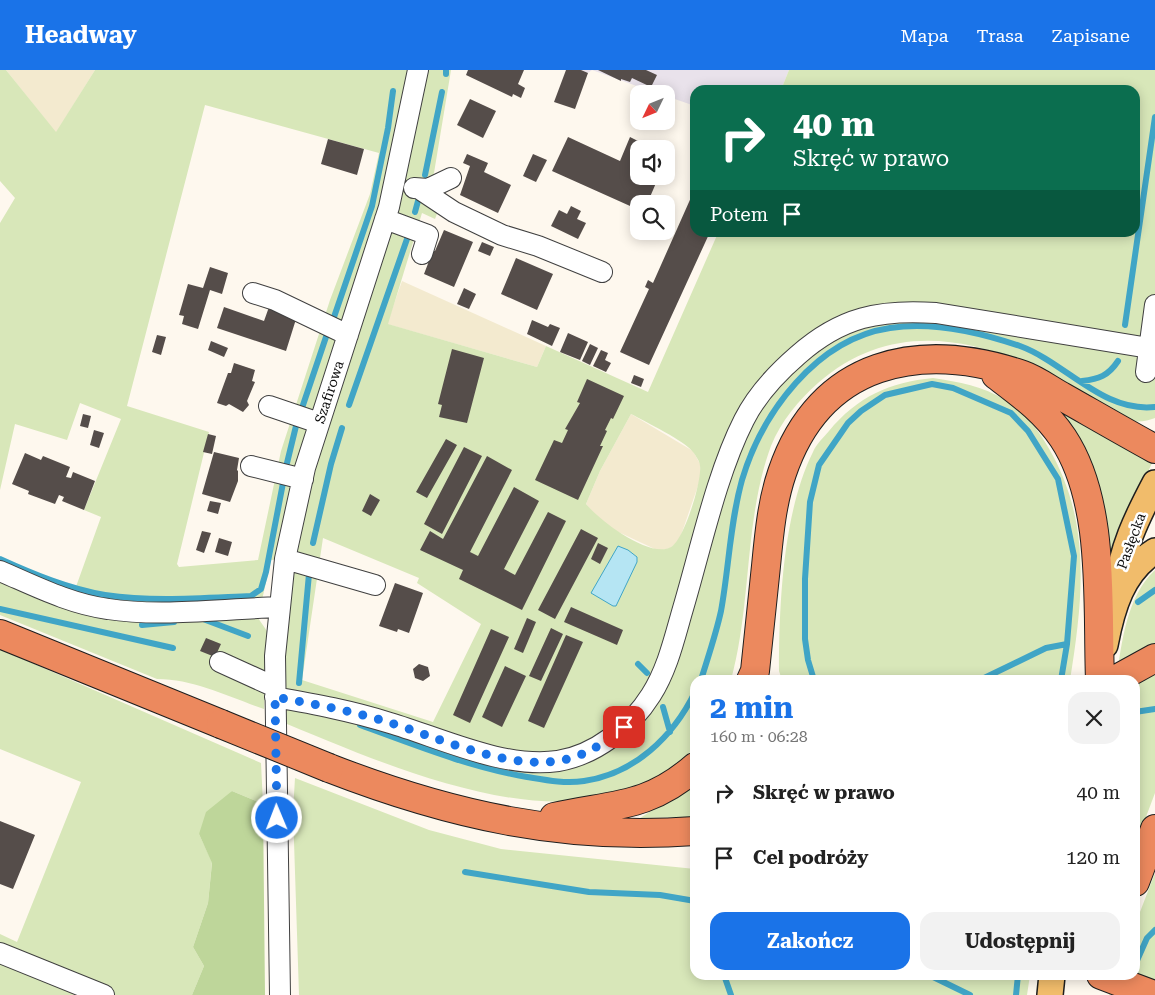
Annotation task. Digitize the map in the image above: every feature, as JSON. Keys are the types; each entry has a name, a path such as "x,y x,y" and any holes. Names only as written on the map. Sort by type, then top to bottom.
{"highway":[{"path":"755,675 774,503 782,474 790,451 811,416 847,384 880,367 923,358 983,365 1025,375 1155,449"},
{"path":"983,365 1036,405 1063,439 1080,474 1091,509 1096,554 1100,675"},
{"path":"0,634 330,768 432,805 521,824 600,832 690,831"},
{"path":"1124,675 1155,658"},
{"path":"521,824 631,804 672,786 690,772"},
{"path":"1140,869 1155,829"},
{"path":"600,832 690,849"},
{"path":"1094,995 1099,980"},
{"path":"1114,980 1154,995"}],"main road":[{"name":"Pasłęcka","path":"1101,675 1109,625 1116,601 1120,564 1130,534 1155,483"},
{"name":"Pasłęcka","path":"1116,601 1131,571 1155,551"},
{"path":"1050,995 1052,980"}],"street":[{"name":"Szafirowa","path":"280,995 275,692 279,607 285,559 303,478 319,423 385,219 395,182 418,70"},
{"path":"421,190 434,188 451,178"},
{"path":"395,182 421,190 454,212 502,235 538,246 602,272"},
{"path":"385,219 428,235 422,254"},
{"path":"254,293 275,300 348,335"},
{"path":"1146,372 1155,305"},
{"path":"220,662 275,692 342,709 501,757 545,762 579,757 595,749 617,732 651,696 669,657 723,474 745,418 765,388 780,370 822,335 844,324 867,316 912,311 936,313 1149,348"},
{"path":"269,406 319,423"},
{"path":"252,466 303,478"},
{"path":"285,559 375,585"},
{"path":"0,571 67,600 107,609 140,612 279,607"},
{"path":"0,952 104,995"}],"shaded area":[{"path":"6,70 95,70 56,133"},
{"path":"581,70 592,70 588,73"},
{"path":"592,70 789,70 783,85 690,85 690,104 675,99 675,85 634,85"},
{"path":"402,281 546,346 537,367 387,324"},
{"path":"631,414 693,451 700,464 700,480 679,541 670,548 659,551 612,529 596,516 586,504 600,471"}],"green space":[{"path":"0,70 6,70 56,132 95,70 451,70 433,179 441,203 435,219 422,213 388,324 537,367 546,346 648,392 716,237 1140,237 1140,85 783,85 789,70 1155,70 1155,418 1146,421 1126,419 1024,363 964,344 933,341 903,342 874,350 845,363 804,396 785,420 771,446 756,502 742,622 732,675 690,675 690,752 679,763 650,781 629,789 585,800 548,801 509,797 427,778 347,749 275,719 285,559 271,560 258,618 269,634 264,709 198,685 157,679 0,615 0,582 68,609 101,517 84,510 121,419 80,403 67,440 15,424 0,490 0,223 15,198 0,181","holes":["205,105 379,153 370,194 330,300 281,451 258,560 179,567 177,564 209,432 127,406","631,414 682,443 693,452 699,461 700,474 691,509 681,534 671,547 662,549 651,548 639,543 602,520 586,504 600,471","323,538 419,578 417,583 481,624 433,722 302,680"]},
{"path":"933,378 961,383 997,395 1012,404 1030,421 1048,447 1062,475 1072,503 1078,532 1080,590 1071,675 780,675 780,617 789,530 803,476 814,449 840,419 863,400 875,393 917,380"},
{"path":"1018,382 1152,463 1109,561 1103,531"},
{"path":"1155,570 1155,793 1140,833 1140,675 1117,675 1123,636 1131,607 1145,581"},
{"path":"0,649 261,763 263,804 232,791 199,834 212,862 208,903 193,947 204,966 192,995 0,995 0,934 17,942 81,782 0,749"},
{"path":"295,778 429,830 501,849 690,868 690,980 1029,980 1027,995 299,995 293,811"},
{"path":"690,786 690,817 640,818"},
{"path":"232,791 263,804 265,995 192,995 204,966 193,947 208,903 212,863 199,834 206,812"},
{"path":"1155,873 1155,994 1109,995 1114,980 1140,980 1140,912"}],"water":[{"path":"618,546 628,550 637,557 637,562 616,606 613,606 591,593"}],"building":[{"path":"468,70 524,70 518,84 525,88 521,98 513,94 512,97 466,75"},
{"path":"566,70 581,70 588,73 575,109 554,102"},
{"path":"598,70 646,70 657,75 652,85 647,85 632,78 630,82 621,79 621,81"},
{"path":"470,99 496,111 483,138 457,125"},
{"path":"568,137 620,161 630,137 636,140 630,140 630,185 655,185 651,195 630,195 630,206 552,171"},
{"path":"328,139 364,149 357,175 321,164"},
{"path":"467,154 488,163 484,172 511,185 498,213 460,195 470,166 463,163"},
{"path":"533,154 547,160 536,182 523,176"},
{"path":"690,200 690,237 708,237 649,365 620,352 649,289 645,287 648,280 653,283 672,240 675,240 675,234"},
{"path":"571,206 581,211 577,219 586,223 578,239 551,226 559,210 567,214"},
{"path":"444,230 473,242 454,287 424,274 429,261 425,260 429,249 435,251"},
{"path":"482,242 494,247 490,256 478,251"},
{"path":"516,258 553,274 537,310 501,294"},
{"path":"210,267 228,273 222,294 210,290 198,329 182,324 184,316 179,315 188,284 203,288"},
{"path":"464,288 476,294 469,309 457,304"},
{"path":"224,307 264,321 269,307 297,316 286,351 217,328"},
{"path":"532,320 548,327 550,324 560,328 552,346 527,334"},
{"path":"568,333 588,342 580,360 560,352"},
{"path":"157,335 166,337 161,355 152,352"},
{"path":"211,341 228,348 224,357 208,350"},
{"path":"590,344 598,348 590,365 582,361"},
{"path":"452,349 484,358 467,423 439,417 442,405 438,404"},
{"path":"601,350 608,353 605,360 611,363 606,372 593,366"},
{"path":"234,363 255,370 252,381 255,382 247,401 249,405 243,412 229,404 226,406 217,403 228,373 231,373"},
{"path":"634,375 644,379 641,387 631,383"},
{"path":"587,379 624,396 613,419 611,418 605,430 607,431 600,446 603,446 578,500 535,480 554,440 562,443 568,430 565,429 580,403 577,402"},
{"path":"83,414 91,416 88,428 80,426"},
{"path":"94,430 104,433 99,448 90,445"},
{"path":"208,434 216,436 212,454 203,452"},
{"path":"446,439 457,445 427,498 416,492"},
{"path":"464,447 482,456 442,534 424,524"},
{"path":"214,452 239,458 238,481 230,502 202,494"},
{"path":"25,453 41,460 43,456 70,467 66,477 71,478 73,472 95,481 84,510 62,501 64,497 59,495 55,504 28,494 29,491 12,484"},
{"path":"487,456 512,470 470,552 478,556 514,487 539,501 504,569 515,575 548,512 566,521 522,610 459,579 463,570 420,550 430,531 443,539"},
{"path":"370,494 380,500 371,516 362,511"},
{"path":"210,501 221,503 218,514 207,511"},
{"path":"581,529 598,538 555,619 538,610"},
{"path":"202,531 211,533 204,553 196,550"},
{"path":"219,538 232,542 228,556 215,552"},
{"path":"598,543 608,548 600,564 591,559"},
{"path":"395,583 423,593 409,633 398,629 397,632 379,626"},
{"path":"571,607 623,630 617,645 564,622"},
{"path":"527,618 536,622 523,653 514,649"},
{"path":"551,628 563,634 541,681 529,676"},
{"path":"491,629 509,637 470,723 453,715"},
{"path":"566,635 583,642 544,728 528,721"},
{"path":"206,638 221,644 215,657 200,651"},
{"path":"419,664 428,667 430,676 423,681 415,678 413,669"},
{"path":"505,666 526,676 502,727 482,717"},
{"path":"0,821 35,835 13,889 0,884"}],"waterway":[{"path":"333,320 372,206 388,128 393,91"},
{"path":"425,175 442,92"},
{"path":"1140,221 1155,117"},
{"path":"415,212 418,201"},
{"path":"1125,325 1138,237"},
{"path":"349,405 407,239"},
{"path":"703,675 721,611 738,496 751,455 778,405 816,363 838,347 863,335 906,326 939,327 972,332 1020,346 1037,354 1085,385 1118,402 1136,407 1155,407"},
{"path":"302,408 327,334"},
{"path":"1082,381 1103,376 1118,361"},
{"path":"812,675 805,639 805,579 810,502 819,465 848,423 861,411 885,395 932,384 953,388 1011,413 1028,431 1058,479 1074,556 1067,644 1062,675"},
{"path":"287,463 296,426"},
{"path":"313,543 331,464 342,428"},
{"path":"0,559 51,580 105,595 159,599 251,596 261,589 266,572 283,483"},
{"path":"299,683 309,574"},
{"path":"1138,602 1155,590"},
{"path":"0,609 173,648"},
{"path":"203,619 248,636"},
{"path":"142,625 174,622"},
{"path":"990,675 1046,648 1067,644"},
{"path":"638,664 647,673"},
{"path":"360,725 442,755 505,773 562,782 577,782 602,777 635,762 663,738 690,701"},
{"path":"663,707 670,732"},
{"path":"1140,711 1155,709"},
{"path":"465,872 589,892 660,895 690,900"},
{"path":"1140,954 1147,938 1155,930"},
{"path":"726,980 731,995"},
{"path":"939,980 970,995"},
{"path":"1016,995 1018,980"}],"route":[{"path":"277,818 275,697 332,707 388,722 501,757 531,762 579,757 595,749 624,727"}]}
